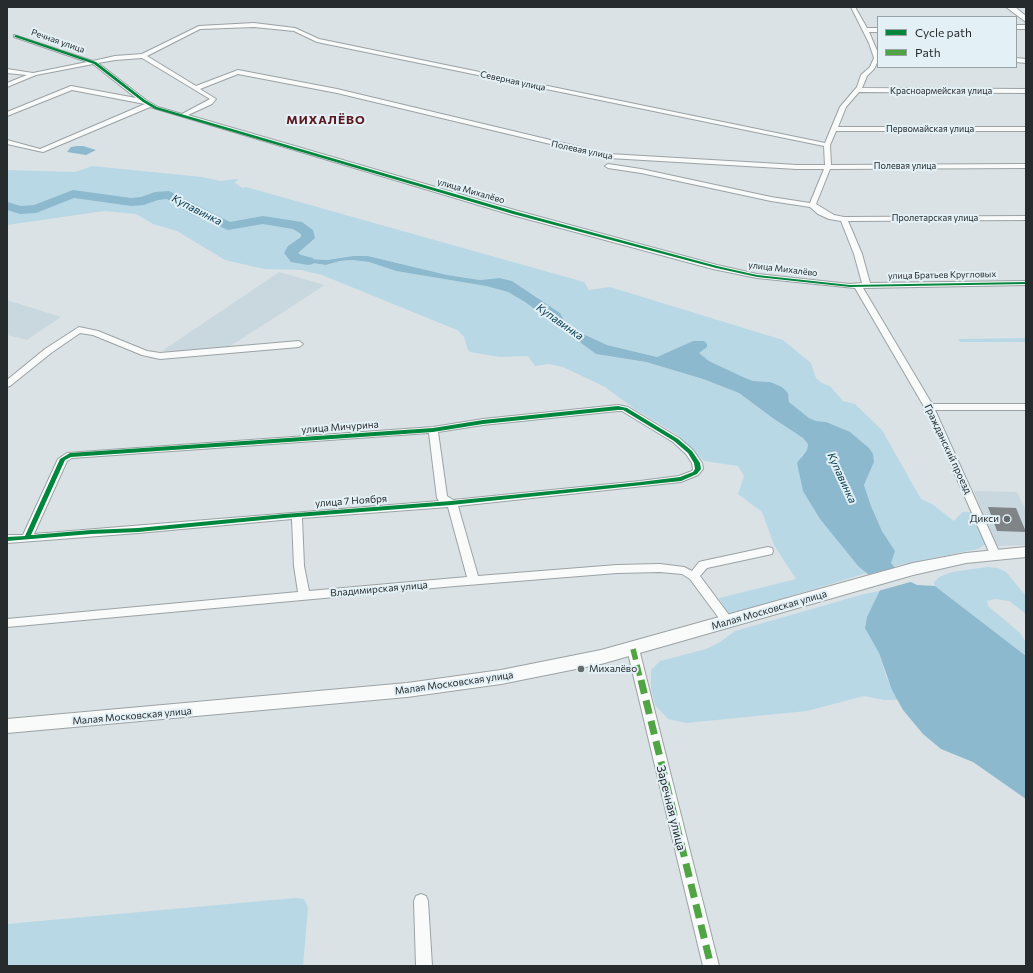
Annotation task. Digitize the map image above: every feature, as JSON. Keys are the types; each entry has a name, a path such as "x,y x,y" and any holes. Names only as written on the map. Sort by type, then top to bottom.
{"main road":[{"path":"1010,7 1026,20"},
{"name":"Малая Московская улица","path":"7,726 407,690 534,672 633,649 913,569 995,554 1026,552"}],"street":[{"path":"608,166 649,173 771,199 812,205 828,166 827,145 843,107 877,58 866,30 853,7"},
{"name":"Северная улица","path":"143,56 199,28 254,25 295,30 317,40 827,145"},
{"path":"866,30 877,30"},
{"name":"Речная улица","path":"16,36 95,63"},
{"path":"7,85 35,74 115,58 143,56 213,99 210,103 184,116"},
{"name":"улица Михалёво","path":"95,63 156,108 515,213 716,267 758,276 863,286"},
{"path":"7,71 35,74"},
{"name":"Полевая улица","path":"197,88 238,72 337,91 603,155 788,166 1026,166"},
{"path":"7,114 71,88 148,103"},
{"name":"Красноармейская улица","path":"856,90 1026,92"},
{"path":"7,142 41,151 148,103"},
{"name":"Первомайская улица","path":"834,129 1026,128"},
{"name":"Пролетарская улица","path":"812,205 821,212 832,217 844,219 1026,218"},
{"name":"Гражданский проезд","path":"844,219 858,254 863,286 929,407 995,554"},
{"name":"улица Братьев Кругловых","path":"863,286 1026,283"},
{"path":"7,384 48,351 78,330 95,333 145,354 160,356 299,344"},
{"path":"929,407 1026,407"},
{"name":"улица Мичурина","path":"27,538 63,459 70,455 433,430 483,422 618,408 632,413 676,440 690,452 697,463 698,469 695,473"},
{"path":"433,430 442,498 451,503 455,510 474,581"},
{"name":"улица 7 Ноября","path":"7,539 91,532 138,530 297,515 451,503 681,479 695,473"},
{"path":"297,515 299,566 304,596"},
{"path":"728,622 694,576 702,565 768,551"},
{"name":"Владимирская улица","path":"7,623 474,581 646,569 684,571 694,576"},
{"name":"Заречная улица","path":"633,649 711,966"},
{"path":"421,901 424,966"}],"shaded area":[{"path":"92,166 202,177 220,181 236,179 239,180 234,182 242,188 246,187 584,282 589,290 610,287 783,340 811,363 816,378 822,383 830,386 843,401 855,404 882,430 921,499 932,504 954,521 962,512 974,512 987,543 978,549 894,566 890,563 895,551 882,531 864,485 874,462 826,422 816,421 809,418 789,402 788,393 770,382 753,381 709,361 698,353 693,341 657,357 607,345 568,327 560,313 512,281 500,278 480,280 447,275 368,256 353,256 327,260 307,259 299,255 297,249 288,256 299,261 326,265 340,261 352,260 369,262 396,271 486,286 508,292 525,302 596,354 646,362 703,379 739,393 803,438 808,444 807,450 801,456 820,519 858,566 867,573 728,615 719,598 796,579 774,545 762,512 738,494 744,476 738,466 704,461 675,433 636,410 605,387 563,367 549,364 535,366 528,356 500,357 470,352 464,337 457,330 322,275 301,270 264,269 225,260 177,231 153,224 136,214 104,211 7,225 7,170 75,172"},
{"path":"279,272 325,285 229,347 189,351 162,351"},
{"path":"7,300 61,317 27,340 7,335"},
{"path":"1026,338 1026,342 960,342 958,339"},
{"path":"974,491 1017,492 1026,511 1026,545 996,546"},
{"path":"987,567 998,568 1006,572 1026,596 1026,614 1009,601 995,599 987,601 988,606 1020,633 1026,642 1026,656 935,586 934,582 939,577 952,572"},
{"path":"880,591 867,617 865,627 879,653 886,676 898,700 884,700 864,696 807,711 686,723 668,719 655,705 651,689 651,670 660,661 706,649 720,642 735,631 864,594"},
{"path":"295,898 304,899 308,907 303,966 7,966 7,924"}],"water":[{"path":"83,146 96,150 86,155 67,152 71,147"},
{"path":"294,248 300,255 307,259 327,260 353,256 368,256 447,275 480,280 500,278 512,281 560,313 568,327 607,345 657,357 693,341 704,341 707,344 707,347 699,353 709,361 753,381 770,382 782,387 788,393 789,402 809,418 816,421 826,422 850,432 869,448 873,454 874,462 864,485 882,531 895,551 891,563 905,579 917,585 935,586 1026,656 1026,799 973,762 941,749 923,734 903,710 892,690 879,653 865,628 867,617 881,588 880,584 858,566 820,519 803,491 797,463 807,450 808,444 803,438 739,393 703,379 646,362 596,354 525,302 508,292 486,286 396,271 369,262 352,260 340,261 326,265 299,261 285,253 287,250"}],"pier":[{"path":"897,567 906,578 914,581 878,591 879,585 866,575"}],"building":[{"name":"Дикси","path":"988,507 1016,508 1026,532 997,531"}],"waterway":[{"name":"Купавинка","path":"7,206 20,210 36,209 73,194 131,202 144,201 155,196 169,195 194,210 228,226 263,220 297,225 308,233 308,238 293,249 291,253 296,259 308,261"}],"marked path":[{"path":"633,649 711,966"}],"cycle path":[{"path":"16,36 95,63 144,101 156,108 515,213 716,267 757,276 850,286 1026,283"},
{"path":"7,539 27,538 91,532 138,530 284,516 451,503 640,484 681,479 695,473 698,469 697,463 690,452 676,440 625,409 618,408 483,422 433,430 70,455 63,459 27,538"}],"place":[{"name":"Дикси","path":"1007,519"},
{"name":"Михалёво","path":"581,669"}],"district":[{"name":"МИХАЛЁВО","path":"326,120"}]}
